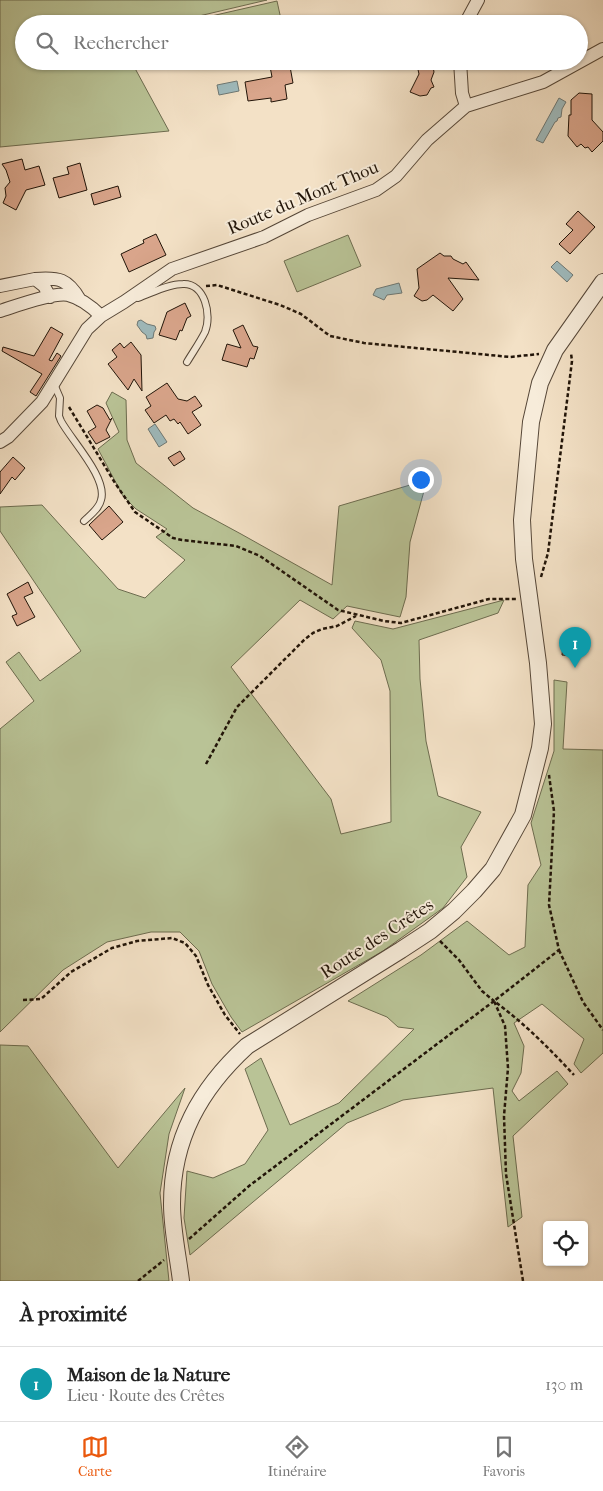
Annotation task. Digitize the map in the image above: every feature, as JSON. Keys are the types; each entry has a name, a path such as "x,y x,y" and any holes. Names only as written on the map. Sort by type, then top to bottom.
{"street":[{"path":"470,15 478,0"},
{"name":"Route du Mont Thou","path":"588,57 603,49"},
{"path":"461,70 462,93 466,106"},
{"name":"Route du Mont Thou","path":"0,442 8,437 56,388 87,329 101,316 172,269 264,237 308,215 376,190 396,176 427,140 466,106 543,82 565,70"},
{"path":"0,286 51,278 64,281 73,287 80,300"},
{"path":"35,279 44,286 50,297"},
{"name":"Route des Crêtes","path":"181,1281 172,1205 175,1170 181,1140 198,1105 214,1080 247,1046 430,931 454,911 492,869 523,815 540,748 542,724 538,664 524,560 522,520 531,422 540,383 560,343 603,282"},
{"path":"0,311 50,297 67,295 80,300 101,316"}],"lane":[{"path":"124,302 182,284 193,285 199,290 204,300 207,315 205,330 187,362"},
{"path":"56,388 60,398 59,416 61,421 94,470 102,495 98,508 84,521"}],"path":[{"path":"56,388 135,512 173,538 236,546 260,556 338,610 384,621 401,623 490,598 528,599 540,581 548,553 572,361 569,343 560,343 528,356 510,357 364,343 330,336 301,314 248,294 210,284 199,290"},
{"path":"206,764 236,707 304,639 322,629 338,626 357,615"},
{"path":"549,774 554,811 549,905 559,950 583,1002 603,1030"},
{"path":"430,931 459,960 482,991 522,1023 574,1075"},
{"path":"23,1000 41,999 71,972 112,948 137,941 172,938 185,943 196,956 212,993 247,1046"},
{"path":"138,1281 249,1186 559,950"},
{"path":"494,1001 505,1026 508,1068 504,1116 506,1174 523,1281"}],"green space":[{"path":"0,0 267,0 203,15 15,15 15,70 136,70 169,131 0,147"},
{"path":"277,1 280,15 216,15"},
{"path":"348,235 361,266 297,292 284,261"},
{"path":"112,392 126,400 127,440 136,463 193,508 332,585 339,506 427,480 410,542 406,597 400,617 347,606 333,619 300,600 231,667 331,799 341,834 391,822 390,691 381,660 352,628 355,621 393,629 504,600 498,613 419,640 420,679 426,741 438,796 481,812 461,847 467,877 443,908 383,951 242,1032 212,984 199,951 180,932 151,932 107,942 63,970 0,1032 0,729 34,701 6,662 19,652 40,681 81,651 0,531 0,507 42,505 118,589 145,598 185,560 156,537 167,529 136,509 123,496 98,449 119,432 106,403"},
{"path":"554,680 567,682 563,749 603,750 603,1053 581,1073 574,1064 584,1039 542,1004 514,1023 524,1046 521,1073 512,1091 519,1101 557,1071 568,1084 513,1136 522,1217 508,1227 493,1088 403,1100 347,1123 190,1255 184,1218 187,1171 213,1178 245,1164 268,1130 245,1069 261,1058 290,1125 339,1103 414,1029 398,1027 387,1017 348,1001 421,955 467,921 509,955 525,947 528,885 541,865 531,823 554,751"},
{"path":"0,1045 28,1046 118,1168 185,1088 169,1134 160,1193 169,1281 0,1281"}],"water":[{"path":"237,81 239,91 219,95 217,85"},
{"path":"559,98 566,102 562,109 561,117 555,122 543,143 536,140"},
{"path":"557,261 573,275 567,282 551,267"},
{"path":"399,283 402,293 387,295 384,300 373,295 376,289"},
{"path":"141,320 155,326 153,338 147,339 146,335 137,325 138,321"},
{"path":"155,424 167,442 159,447 148,429"}],"building":[{"path":"271,70 291,70 293,83 285,85 287,99 271,102 271,98 248,101 245,82 272,77"},
{"path":"418,70 434,70 431,80 434,87 431,88 427,95 420,96 410,92 419,74"},
{"path":"579,93 592,94 592,120 603,132 603,141 592,152 588,147 585,148 581,144 577,147 568,136 571,100"},
{"path":"22,159 25,170 39,166 45,185 26,190 16,210 3,203 6,196 5,188 10,182 2,164"},
{"path":"80,163 87,190 59,198 53,178 69,174 67,167"},
{"path":"118,186 121,197 94,205 91,194"},
{"path":"578,211 595,227 570,254 559,244 573,230 566,224"},
{"path":"156,234 166,255 129,272 121,254 144,243 143,240"},
{"path":"440,253 444,256 451,256 463,264 466,262 479,280 448,278 463,299 453,311 433,295 427,300 422,301 414,296 419,288 417,269"},
{"path":"185,303 191,316 187,318 176,340 159,335 167,312"},
{"path":"243,325 253,346 258,347 254,359 250,358 247,367 222,360 227,344 241,348 233,330"},
{"path":"51,327 63,334 49,360 52,361 57,353 61,356 36,396 30,392 42,374 2,351 3,347 34,356"},
{"path":"131,342 141,355 142,391 134,379 128,390 108,364 117,357 112,350 120,343 124,348"},
{"path":"167,383 178,399 187,401 195,396 202,406 192,412 201,425 188,434 180,422 178,424 174,419 170,421 166,415 154,423 145,410 151,406 146,397"},
{"path":"97,405 103,408 110,420 112,418 106,430 110,437 96,444 88,432 96,427 87,411"},
{"path":"180,451 185,459 174,466 168,458"},
{"path":"13,457 25,468 15,480 12,477 0,494 0,472"},
{"path":"109,506 123,522 102,540 89,525"},
{"path":"28,582 33,593 24,597 35,617 17,626 12,616 17,614 7,594"},
{"path":"563,645 577,646 576,656 562,655"}],"place":[{"name":"Maison de la Nature","path":"575,668"}]}
